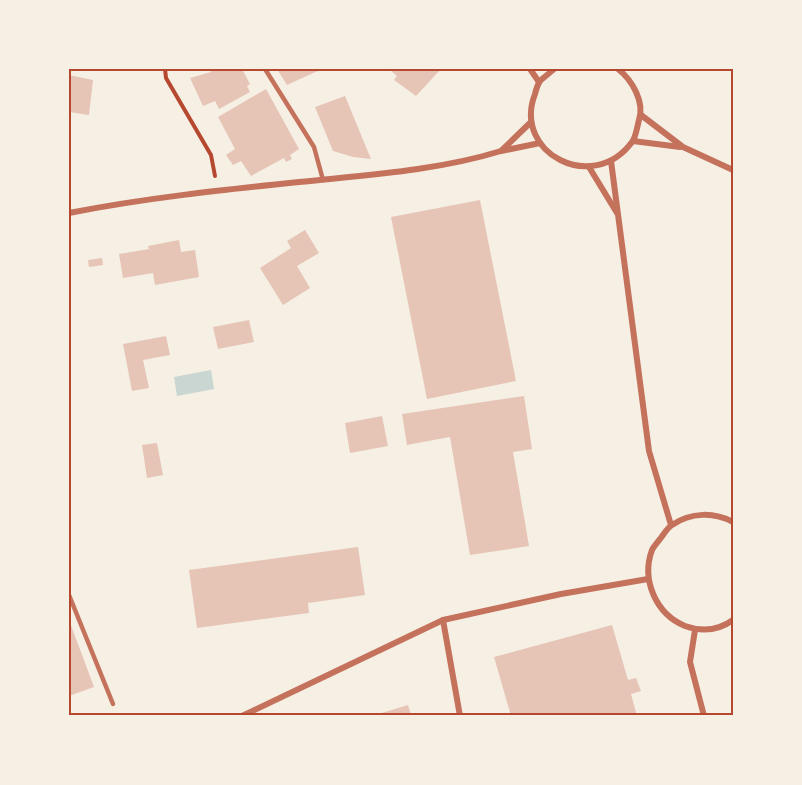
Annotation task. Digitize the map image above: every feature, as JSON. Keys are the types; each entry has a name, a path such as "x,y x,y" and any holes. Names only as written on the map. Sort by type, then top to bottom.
{"street":[{"path":"530,69 539,82"},
{"path":"554,69 539,82 531,103 531,122 540,143 561,162 589,167 611,161 633,141 641,115 637,93 628,72 618,69"},
{"path":"641,115 682,147 733,170"},
{"path":"501,151 531,122"},
{"path":"633,141 682,147"},
{"path":"69,213 136,200 323,180 467,161 540,143"},
{"path":"611,161 649,451 671,525"},
{"path":"589,167 618,216"},
{"path":"733,522 720,515 695,515 671,525 652,549 648,579 656,603 674,621 695,630 722,628 733,620"},
{"path":"242,716 444,620 561,594 648,579"},
{"path":"444,620 460,716"},
{"path":"695,630 690,662 704,716"}],"lane":[{"path":"265,69 314,147 323,180"},
{"path":"69,595 113,704"}],"path":[{"path":"165,69 166,78 211,155 217,190"}],"shaded area":[{"path":"211,370 214,389 177,396 174,377"}],"building":[{"path":"210,69 242,69 250,84 247,86 250,92 219,109 215,101 203,106 190,78 211,72"},
{"path":"277,69 322,69 287,85"},
{"path":"389,69 441,69 416,96 394,80 397,76"},
{"path":"69,75 93,80 89,115 69,112"},
{"path":"266,89 299,149 290,155 292,159 286,162 284,158 251,176 241,161 233,165 226,155 235,149 218,117"},
{"path":"345,96 371,159 333,151 315,107"},
{"path":"480,200 516,381 427,399 391,217"},
{"path":"305,230 319,253 297,266 310,288 283,305 260,268 291,248 287,241"},
{"path":"179,240 181,252 195,250 199,277 155,285 153,273 123,278 119,254 149,249 148,246"},
{"path":"102,258 103,265 89,267 88,260"},
{"path":"249,320 254,342 218,349 213,327"},
{"path":"166,336 170,355 143,360 149,388 132,391 123,344"},
{"path":"524,396 532,449 513,452 529,546 470,555 450,437 407,445 402,414"},
{"path":"382,416 388,446 350,453 345,423"},
{"path":"157,443 163,475 147,478 142,445"},
{"path":"358,547 365,595 308,603 309,613 197,628 189,570"},
{"path":"69,620 94,687 69,696"},
{"path":"612,625 628,680 636,678 641,691 631,694 637,716 511,716 494,657"},
{"path":"408,705 411,716 375,716 375,715"}]}
